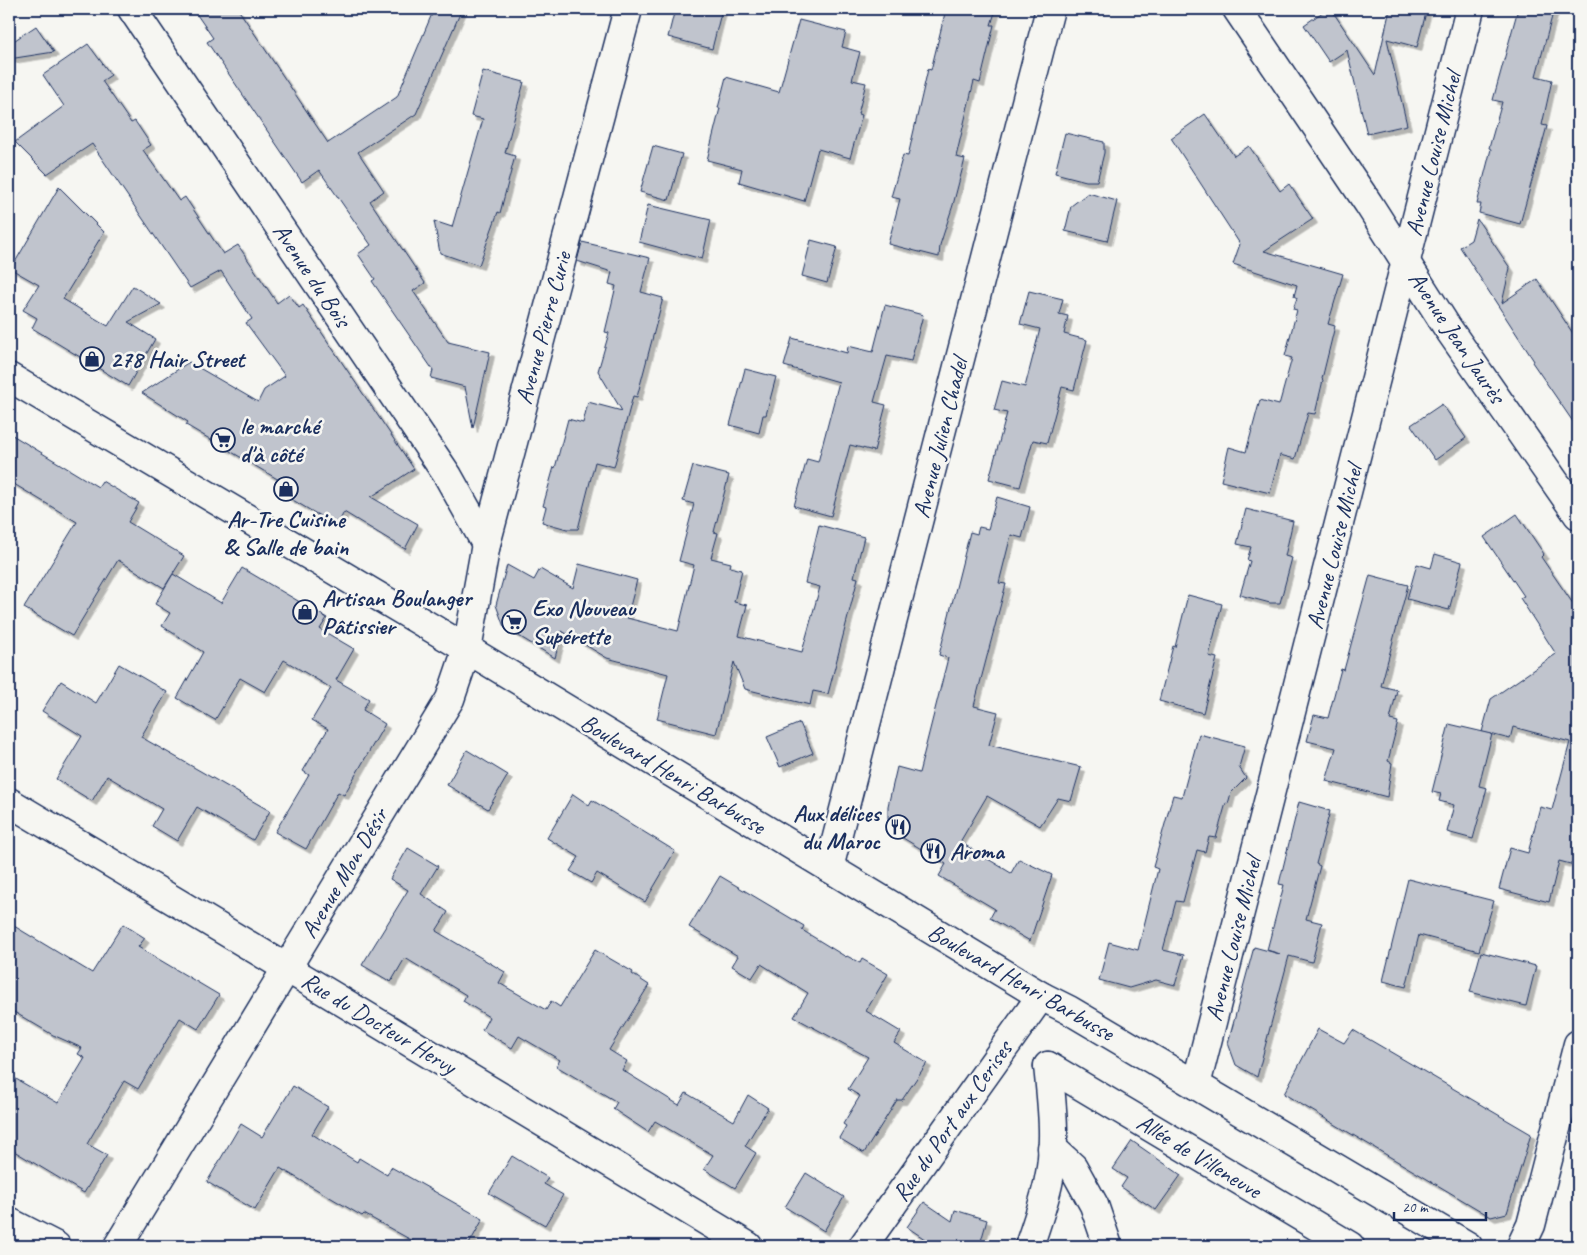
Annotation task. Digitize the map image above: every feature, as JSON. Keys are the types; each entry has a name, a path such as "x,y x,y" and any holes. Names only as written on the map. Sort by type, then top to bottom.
{"street":[{"name":"Avenue du Bois","path":"132,9 448,476 486,544"},
{"name":"Avenue Pierre Curie","path":"467,649 486,544 628,9"},
{"name":"Avenue Julien Chadel","path":"829,868 1050,9"},
{"name":"Avenue Jean Jaurès","path":"1237,9 1406,260 1447,327 1578,515"},
{"name":"Avenue Louise Michel","path":"1196,1085 1470,9"},
{"name":"Boulevard Henri Barbusse","path":"9,377 467,649 1041,996 1069,1010 1468,1246"},
{"name":"Avenue Mon Désir","path":"118,1246 450,699 467,649"},
{"name":"Rue du Docteur Hervy","path":"9,802 748,1246"},
{"name":"Rue du Port aux Cerises","path":"863,1246 1041,996"},
{"path":"1521,1246 1531,1225 1578,1044"},
{"name":"Allée de Villeneuve","path":"1052,1148 1053,1113 1048,1066 1350,1246"},
{"path":"1029,1246 1048,1183 1052,1148"},
{"path":"1052,1148 1073,1167 1094,1205 1108,1246"},
{"path":"9,1222 56,1246"}],"building":[{"path":"193,9 238,9 328,143 397,97 434,9 462,9 416,114 358,152 384,191 370,201 425,283 413,291 448,342 490,352 473,428 465,387 431,378 433,370 372,281 375,279 358,254 371,245 319,170 302,182 207,42 213,38"},
{"path":"675,9 722,9 712,49 668,37"},
{"path":"946,9 996,9 991,25 994,25 980,83 974,81 956,157 965,159 940,245 939,257 888,244 900,199 891,197 903,155 908,156 928,69 931,70"},
{"path":"1327,9 1331,9 1375,75 1390,9 1427,9 1417,47 1387,39 1407,125 1367,134 1347,50 1329,62 1304,25"},
{"path":"1518,9 1554,9 1536,76 1552,80 1542,125 1547,126 1520,224 1479,213 1481,204 1477,204 1491,149 1489,148 1502,102 1493,100"},
{"path":"799,20 846,32 842,47 860,52 852,80 866,83 858,114 862,115 850,158 818,149 804,201 739,182 742,169 707,160 726,77 779,92"},
{"path":"36,26 54,52 9,59 9,44"},
{"path":"88,44 111,75 102,81 131,123 135,121 151,145 143,150 179,201 185,197 223,254 238,245 277,303 289,294 299,308 303,305 414,469 371,497 418,524 405,549 344,512 337,526 274,489 279,480 186,425 188,422 142,393 189,362 258,402 264,390 285,376 246,323 252,319 221,271 190,288 92,144 47,174 15,142 64,106 43,75"},
{"path":"483,71 524,82 505,153 515,156 500,213 498,212 479,265 440,253 434,221 452,227 483,119 471,116"},
{"path":"1205,114 1234,156 1249,146 1280,191 1289,184 1313,219 1264,251 1343,274 1328,324 1335,326 1315,414 1308,413 1295,459 1280,455 1270,493 1221,481 1229,447 1246,452 1260,400 1279,405 1292,358 1285,356 1297,310 1293,309 1297,298 1294,296 1297,285 1233,264 1240,244 1171,138"},
{"path":"1065,133 1104,142 1104,153 1097,181 1086,181 1055,173"},
{"path":"653,146 682,154 669,200 640,192"},
{"path":"59,187 104,232 63,299 108,326 133,286 161,304 128,322 155,339 128,386 32,328 37,318 23,310 39,285 11,269"},
{"path":"1088,193 1117,201 1107,241 1065,231 1071,206"},
{"path":"648,205 711,220 702,259 639,242"},
{"path":"1477,219 1510,268 1502,303 1537,279 1578,341 1578,429 1532,362 1534,361 1460,247 1471,240"},
{"path":"811,240 837,247 827,283 802,276"},
{"path":"582,242 650,258 641,292 663,298 637,397 633,396 614,467 595,462 578,529 567,529 542,522 546,507 543,506 568,419 583,423 588,402 622,411 598,371 609,333 605,332 616,286 609,284 612,272 577,261"},
{"path":"1029,291 1063,299 1059,314 1068,316 1064,334 1087,340 1074,390 1062,387 1047,443 1033,440 1020,487 989,479 1007,413 994,410 1002,381 1025,387 1040,329 1020,324"},
{"path":"885,305 923,315 911,361 887,356 874,402 886,405 874,451 850,445 831,516 794,506 807,459 818,462 839,382 784,366 792,338 847,353 848,346 873,352"},
{"path":"745,369 776,377 759,433 730,425"},
{"path":"1442,404 1466,438 1435,460 1411,425"},
{"path":"9,433 98,487 102,481 139,503 128,522 184,556 164,588 118,560 72,636 24,608 77,522 9,481"},
{"path":"693,466 729,475 714,532 718,533 711,558 731,563 730,567 742,570 734,602 747,605 739,636 802,652 820,587 805,583 819,525 864,537 854,577 858,578 828,694 813,691 810,705 745,689 734,662 716,734 657,719 668,674 607,658 562,631 555,658 504,627 496,605 507,565 534,580 540,569 573,588 579,564 637,580 627,618 678,631 694,565 679,561 694,504 683,501"},
{"path":"997,497 1030,507 1022,538 1011,535 999,583 1006,584 974,706 998,712 989,745 1081,767 1071,801 1058,798 1040,826 987,796 960,842 1011,873 1019,859 1052,875 1030,941 990,918 995,909 939,876 946,864 898,835 891,828 888,818 888,806 897,767 919,773 948,658 939,655 970,532 977,534 979,527 988,529"},
{"path":"1246,509 1293,521 1285,556 1292,558 1280,603 1270,603 1240,595 1250,561 1247,560 1251,547 1237,544"},
{"path":"1517,514 1544,554 1541,557 1578,611 1578,866 1559,861 1549,902 1499,889 1510,848 1528,853 1540,807 1552,810 1570,742 1513,727 1510,739 1482,732 1491,699 1556,654 1520,598 1524,596 1484,537"},
{"path":"1435,554 1462,562 1449,610 1407,599 1417,564 1431,568"},
{"path":"242,568 327,618 320,629 354,649 336,680 369,699 363,710 385,724 344,795 338,792 306,849 275,832 309,775 303,771 328,729 312,720 331,688 284,660 265,692 240,678 215,720 177,698 203,652 162,626 170,613 155,604 173,574 221,603"},
{"path":"1370,575 1408,585 1381,686 1397,690 1390,720 1398,722 1388,761 1392,763 1387,797 1326,781 1336,748 1307,741 1314,715 1328,718 1341,669 1344,670"},
{"path":"1188,595 1222,604 1209,656 1217,658 1203,713 1159,701"},
{"path":"119,664 167,692 141,737 270,811 253,840 197,807 177,841 152,826 162,809 107,776 92,801 56,779 82,736 42,711 61,681 96,703"},
{"path":"800,723 813,753 780,767 767,737"},
{"path":"1449,724 1492,734 1479,786 1487,788 1473,839 1447,832 1454,805 1439,801 1441,794 1432,792"},
{"path":"1199,734 1245,746 1239,767 1246,778 1231,793 1228,804 1226,803 1216,838 1209,837 1205,852 1197,850 1183,902 1176,901 1163,950 1184,955 1175,985 1156,980 1129,988 1099,980 1109,942 1138,950 1158,869 1153,867 1173,795 1182,797"},
{"path":"467,750 508,775 488,809 447,785"},
{"path":"573,794 589,805 592,800 675,851 645,902 597,873 591,883 570,871 579,857 547,838"},
{"path":"1299,802 1330,811 1316,864 1320,866 1306,919 1322,923 1312,962 1289,956 1257,1077 1236,1065 1228,1043 1254,947 1280,954 1267,950 1284,885 1279,884"},
{"path":"408,848 438,866 421,894 448,912 436,931 505,972 499,983 546,1010 551,1001 560,1007 595,950 633,972 632,974 649,985 609,1050 627,1061 622,1070 679,1105 686,1093 734,1121 748,1095 768,1108 745,1146 756,1153 735,1188 704,1169 713,1155 655,1121 648,1132 613,1109 617,1102 556,1066 560,1060 519,1036 512,1048 482,1030 489,1017 463,1001 466,995 405,958 391,982 362,965 408,890 390,879"},
{"path":"720,876 804,926 802,930 846,957 860,963 862,959 888,974 866,1011 901,1032 894,1043 927,1063 902,1100 897,1100 864,1153 839,1138 846,1126 843,1124 860,1096 848,1089 868,1057 794,1017 808,993 761,964 752,978 732,966 738,956 689,927"},
{"path":"1408,879 1494,901 1479,951 1419,935 1406,987 1383,981"},
{"path":"9,923 92,973 123,924 145,938 138,947 219,995 198,1029 180,1018 138,1089 124,1081 87,1144 107,1155 84,1193 9,1148 9,1075 58,1103 85,1058 78,1054 82,1048 53,1035 9,1009"},
{"path":"1481,952 1536,966 1526,1006 1470,992"},
{"path":"1318,1029 1344,1043 1353,1030 1531,1134 1507,1213 1491,1217 1284,1094"},
{"path":"293,1086 328,1107 312,1134 357,1162 359,1158 387,1175 391,1167 483,1219 468,1246 422,1246 364,1214 362,1216 280,1168 255,1210 207,1182 241,1124 262,1137"},
{"path":"1132,1141 1181,1175 1156,1210 1121,1187 1127,1178 1113,1169"},
{"path":"512,1156 548,1178 544,1184 563,1195 545,1225 489,1193"},
{"path":"806,1173 844,1197 824,1231 785,1207"},
{"path":"924,1202 952,1221 955,1210 987,1220 981,1241 988,1246 935,1246 907,1227"}],"place":[{"name":"278 Hair Street","path":"92,359"},
{"name":"le marché d'à côté","path":"223,440"},
{"name":"Ar-Tre Cuisine & Salle de bain","path":"286,489"},
{"name":"Artisan Boulanger Pâtissier","path":"305,612"},
{"name":"Exo Nouveau Supérette","path":"514,622"},
{"name":"Aux délices du Maroc","path":"898,827"},
{"name":"Aroma","path":"933,851"}]}
